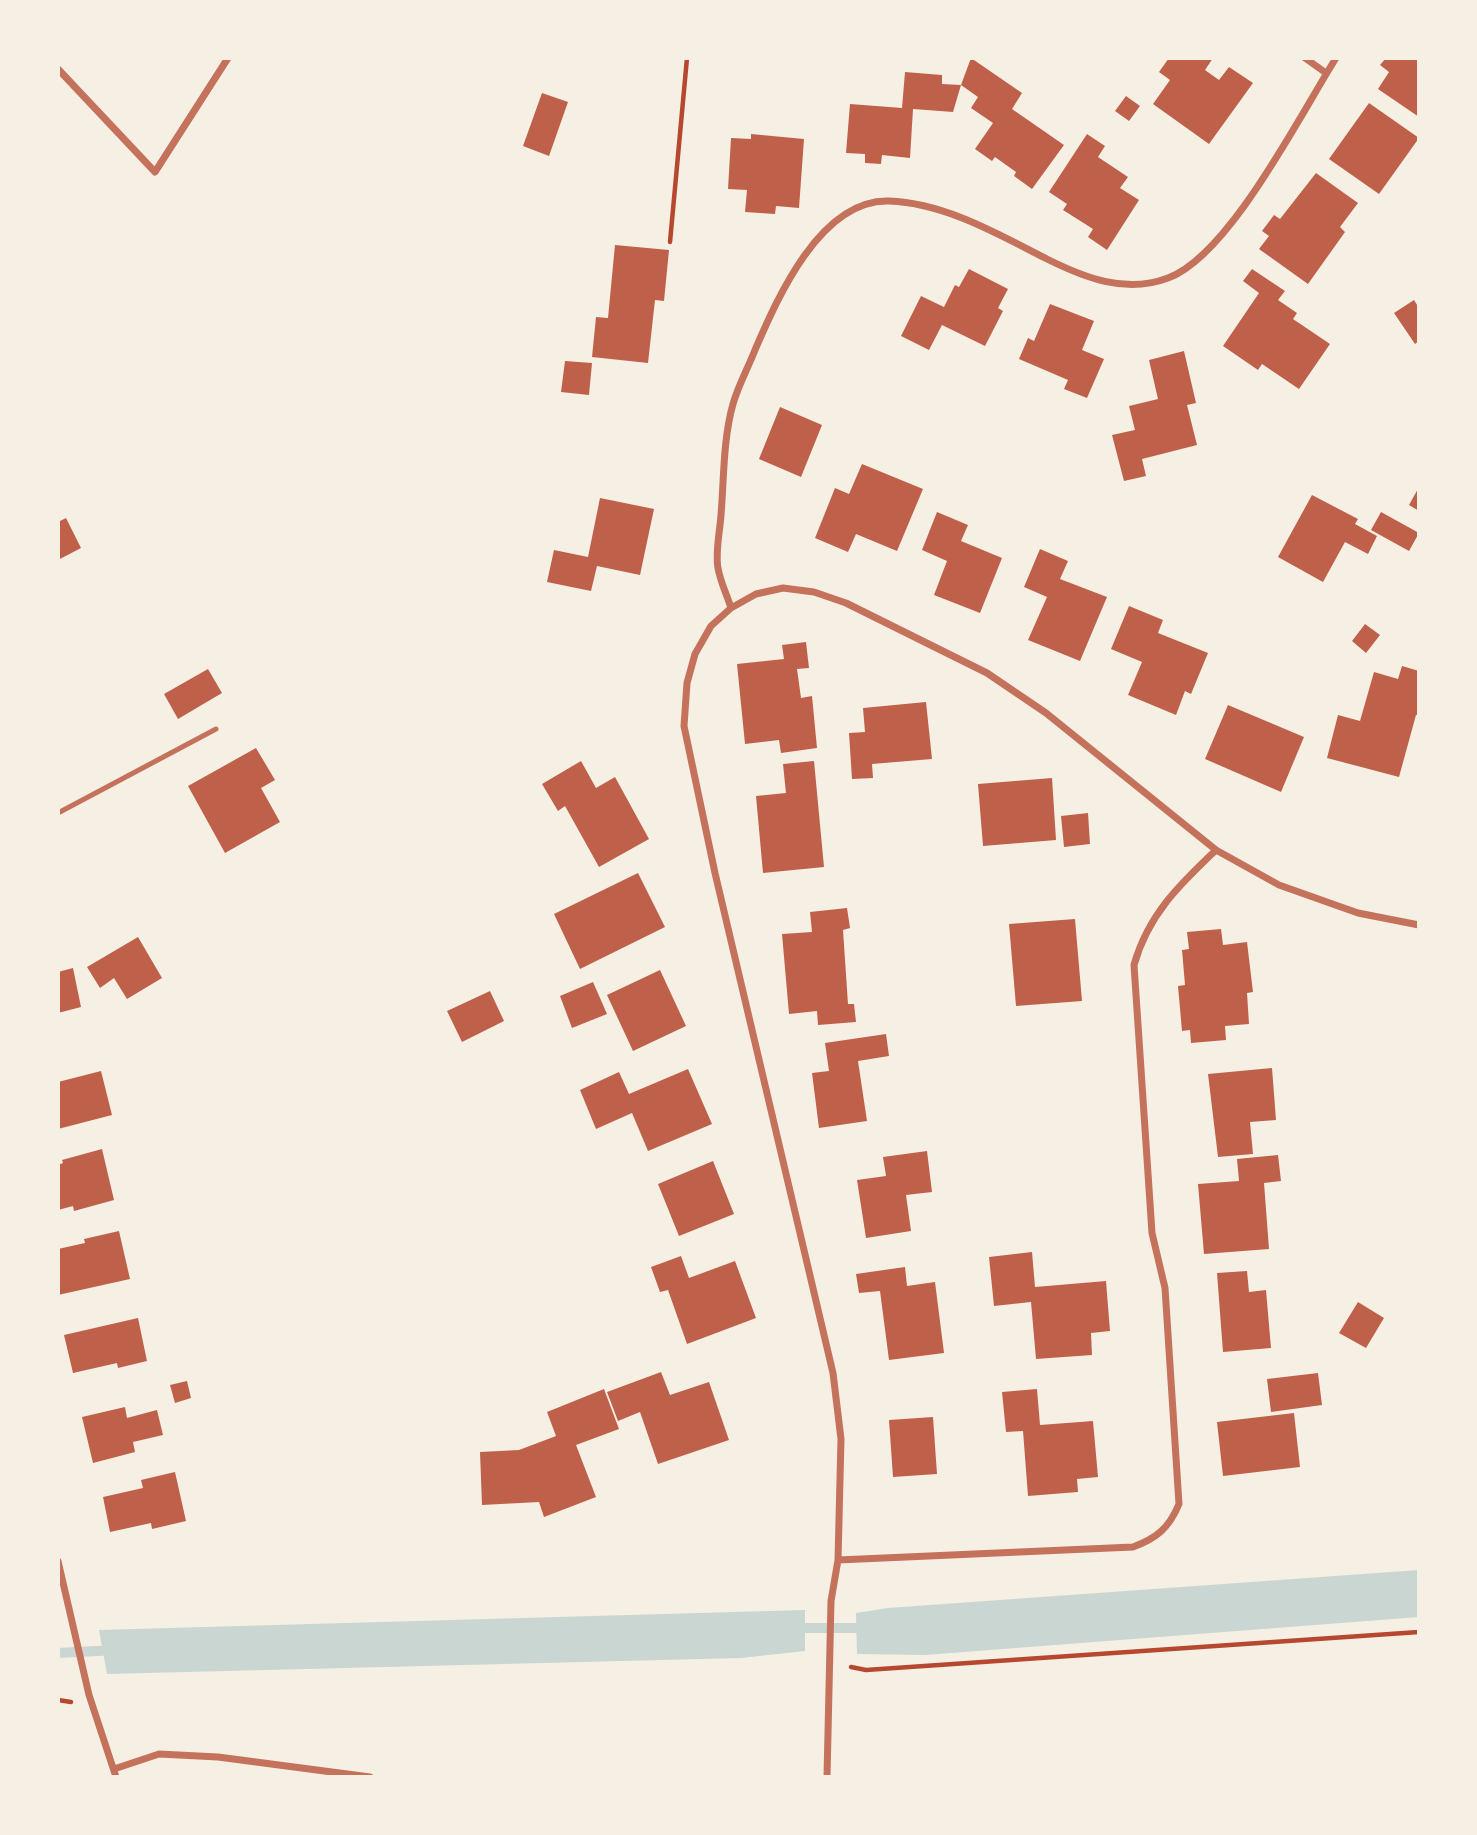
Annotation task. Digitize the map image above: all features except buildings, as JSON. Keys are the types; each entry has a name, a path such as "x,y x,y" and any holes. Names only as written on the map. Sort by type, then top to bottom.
{"street":[{"path":"58,69 155,172 228,58"},
{"path":"1305,58 1326,73"},
{"path":"731,608 718,566 728,428 733,403 775,302 797,262 826,231 856,208 886,201 923,205 980,226 1076,273 1104,283 1135,285 1169,278 1202,259 1227,231 1336,58"},
{"path":"827,1777 831,1601 838,1560 841,1439 832,1373 749,1022 684,726 687,683 695,654 711,626 731,608 756,594 783,588 814,592 846,603 987,673 1046,713 1216,850 1279,885 1359,913 1419,925"},
{"path":"838,1560 1133,1547 1157,1538 1172,1521 1179,1504 1165,1288 1152,1233 1134,965 1141,941 1156,912 1175,888 1216,850"},
{"path":"58,1561 89,1695 115,1773 159,1754 218,1757 370,1777"}],"lane":[{"path":"58,813 216,729"}],"path":[{"path":"670,243 687,58"},
{"path":"830,1661 866,1671 1419,1632"}],"shaded area":[{"path":"1419,1570 1419,1617 925,1655 857,1654 856,1613 888,1608"},
{"path":"805,1610 805,1651 741,1658 107,1674 99,1630"}],"waterway":[{"path":"793,1628 868,1628"},
{"path":"58,1653 116,1650"}]}
